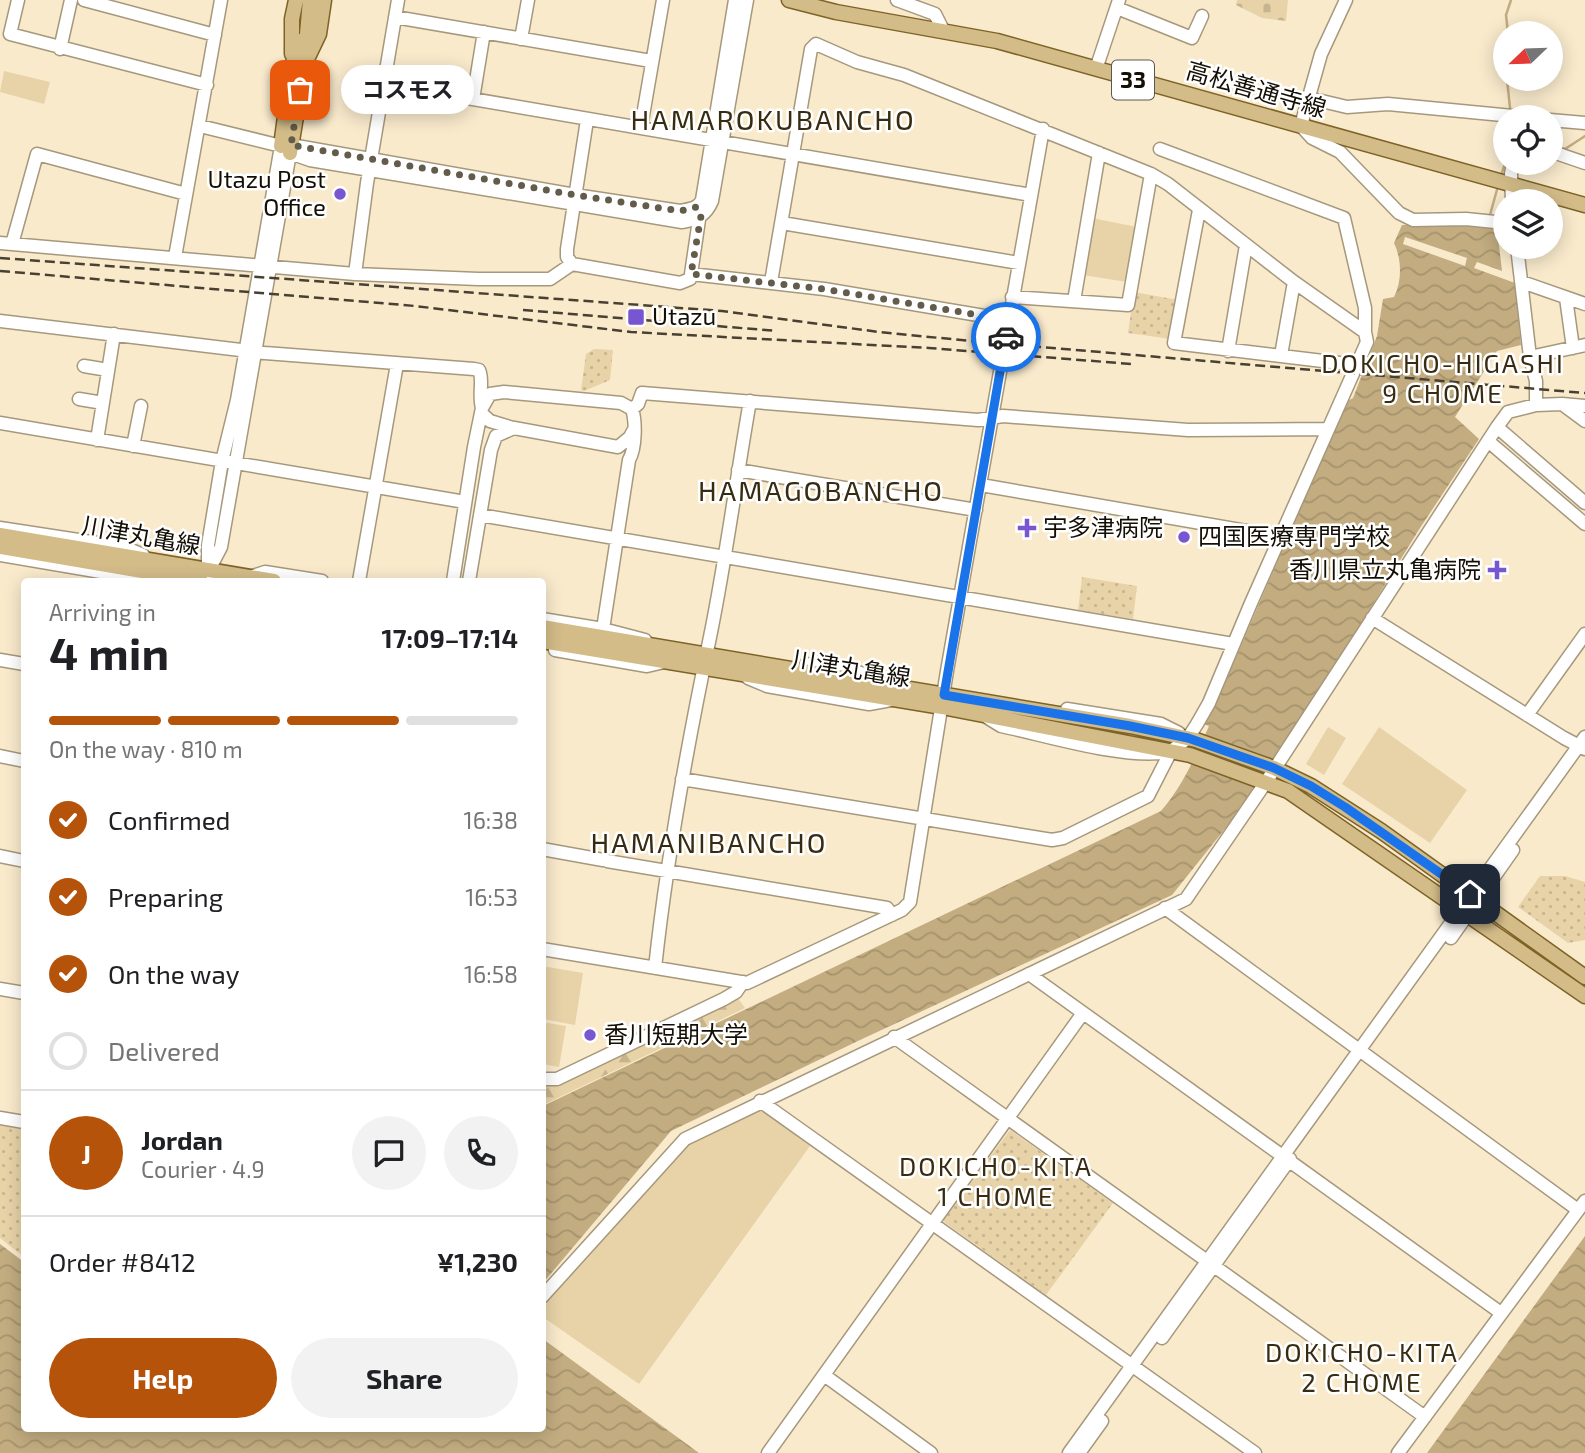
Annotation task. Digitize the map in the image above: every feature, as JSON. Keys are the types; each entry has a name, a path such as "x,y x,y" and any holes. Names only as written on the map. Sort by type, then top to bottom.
{"main road":[{"path":"296,0 292,19 298,67"},
{"path":"287,148 310,0"},
{"path":"298,67 319,34 324,0"},
{"name":"高松善通寺線","path":"789,0 836,12 997,41 1585,205"},
{"name":"川津丸亀線","path":"0,535 158,561 206,577"},
{"name":"川津丸亀線","path":"0,547 168,575 256,578"},
{"name":"川津丸亀線","path":"546,628 658,647 742,675 895,693"},
{"name":"川津丸亀線","path":"546,642 664,662 737,660 984,709 1191,755 1311,786 1345,807 1585,977"},
{"name":"川津丸亀線","path":"984,709 1130,726 1192,739 1268,775 1287,791 1585,996"}],"street":[{"path":"18,0 10,34 207,85"},
{"path":"60,49 71,0"},
{"path":"84,0 215,35"},
{"path":"175,257 201,126 221,0"},
{"path":"355,274 398,0"},
{"path":"521,39 528,0"},
{"path":"641,127 663,0"},
{"path":"201,126 287,148 575,200 699,211 712,201 735,0"},
{"path":"717,141 747,0"},
{"path":"897,0 935,15 943,30"},
{"path":"1346,0 1321,54 1302,127 1312,138 1340,152 1399,213 1413,220 1466,219 1493,222"},
{"path":"1096,69 1118,4 1192,38 1202,16"},
{"path":"395,17 652,61"},
{"path":"473,99 484,32"},
{"path":"772,282 811,49 816,44 858,62 904,75 1151,174 1365,332"},
{"path":"385,84 1031,195"},
{"path":"1309,98 1347,107 1388,104 1493,114"},
{"path":"572,264 567,253 587,120"},
{"path":"1563,121 1585,123"},
{"path":"546,950 743,982 751,981 902,910 911,898 1008,320 1043,130"},
{"path":"206,577 208,545 229,462 287,148"},
{"path":"682,779 1059,840 1148,796 1171,751 1192,739 1367,342 1365,307 1344,218 1160,149"},
{"path":"1074,301 1099,153"},
{"path":"186,194 37,154 6,244 355,274 516,280 555,278 572,264 680,283 690,279 699,211"},
{"path":"1563,155 1585,163"},
{"path":"1012,297 1128,305 1151,174"},
{"path":"1511,175 1511,189"},
{"path":"1199,210 1174,343 1356,365"},
{"path":"782,223 1019,263"},
{"path":"1228,351 1246,245"},
{"path":"1519,259 1530,357 1536,381 1536,405"},
{"path":"691,274 772,282 1008,320"},
{"path":"1280,355 1294,282"},
{"path":"1522,282 1585,304"},
{"path":"1530,357 1579,346 1566,298"},
{"path":"0,321 250,351 479,370 482,374 479,397 482,411 490,421 618,447 629,460"},
{"path":"97,440 114,334"},
{"path":"360,578 397,364"},
{"path":"84,366 108,370"},
{"path":"453,578 482,411 490,394 504,392 621,403 632,409 635,440 629,460 603,629"},
{"path":"632,409 638,404 642,393 978,420 1004,416 1188,430 1327,429"},
{"path":"79,399 103,403"},
{"path":"655,968 682,779 750,401"},
{"path":"1562,404 1585,421"},
{"path":"546,1293 685,1139 1186,899 1508,412 1536,405 1585,406"},
{"path":"133,446 141,406"},
{"path":"0,423 465,502"},
{"path":"1497,427 1585,503"},
{"path":"470,578 493,442 501,432 514,428"},
{"path":"618,447 633,431"},
{"path":"1488,441 1585,524"},
{"path":"738,470 976,510"},
{"path":"981,485 1281,537"},
{"path":"1565,507 1574,494"},
{"path":"480,515 1233,644"},
{"path":"0,528 124,547 158,561"},
{"path":"0,555 136,578"},
{"path":"250,577 265,572 303,578"},
{"path":"156,578 168,575"},
{"path":"1069,1453 1135,1368 1362,1053 1416,984 1474,897 1583,745 1527,715 1372,618"},
{"path":"546,620 639,637 658,647"},
{"path":"1527,715 1585,634"},
{"path":"546,649 647,666 664,662"},
{"path":"0,660 21,664"},
{"path":"0,756 21,760"},
{"path":"546,850 887,908 892,915"},
{"path":"0,856 21,860"},
{"path":"1165,908 1362,1053 1581,1205 1398,1453"},
{"path":"1029,974 1501,1313"},
{"path":"546,1079 557,1079 712,1005 736,992 743,982"},
{"path":"0,989 21,992"},
{"path":"768,1453 1083,1013"},
{"path":"894,1037 1425,1417"},
{"path":"760,1101 1255,1453"},
{"path":"0,1118 21,1122"},
{"path":"1079,1453 1135,1368"},
{"path":"824,1375 931,1453"}],"green space":[{"path":"1237,0 1288,0 1286,21 1262,18 1236,5"},
{"path":"4,71 50,82 44,104 0,92"},
{"path":"1092,218 1137,227 1127,282 1083,275"},
{"path":"1134,292 1178,300 1171,339 1128,333"},
{"path":"594,349 613,350 610,380 584,391 581,390 586,354"},
{"path":"1082,577 1137,586 1133,619 1078,610"},
{"path":"1328,727 1346,738 1324,775 1306,764"},
{"path":"1379,727 1467,790 1430,843 1342,784"},
{"path":"1540,876 1565,876 1585,882 1585,940 1568,943 1518,907"},
{"path":"546,967 583,973 575,1025 546,1020"},
{"path":"737,997 745,1008 546,1104 546,1086 557,1084"},
{"path":"546,1023 566,1026 559,1067 546,1065"},
{"path":"758,1108 810,1146 639,1384 546,1319 546,1297 687,1142"},
{"path":"0,1123 21,1126 21,1255 0,1238"},
{"path":"1010,1130 1113,1203 1046,1295 944,1222"}],"water":[{"path":"1486,224 1493,227 1493,259 1501,259 1502,271 1477,262 1474,268 1515,283 1521,345 1497,351 1455,417 1479,439 1420,528 1278,758 1275,756 1256,790 1172,895 671,1131 546,1279 546,1105 1161,811 1169,802 1199,749 1209,726 1204,724 1225,683 1346,402 1353,398 1377,336 1383,299 1394,297 1398,284 1400,263 1394,243 1402,225","holes":["1405,237 1467,258 1465,266 1403,244"]},
{"path":"1585,1236 1585,1453 1427,1453"},
{"path":"0,1244 21,1260 21,1432 546,1432 546,1341 699,1453 0,1453"}],"waterway":[{"path":"1507,21 1511,0"},
{"path":"1508,91 1510,105"},
{"path":"1563,148 1585,136"},
{"path":"1490,215 1498,186"}],"railway":[{"path":"0,258 722,311 879,332 981,342 1585,393"},
{"path":"0,271 415,306 631,332 929,348 1131,364"},
{"path":"523,310 777,331"}],"way so far":[{"path":"300,90 291,145 575,195 680,211 697,207 701,216 691,274 824,289 1008,320 1006,337"}],"place":[{"name":"コスモス","path":"300,90"},
{"name":"Utazu Post Office","path":"340,194"},
{"name":"Utazu","path":"636,317"},
{"name":"宇多津病院","path":"1027,528"},
{"name":"四国医療専門学校","path":"1184,537"},
{"name":"香川県立丸亀病院","path":"1497,570"},
{"name":"香川短期大学","path":"590,1035"}],"district":[{"name":"HAMAROKUBANCHO","path":"773,120"},
{"name":"DOKICHO-HIGASHI 9 CHOME","path":"1443,379"},
{"name":"HAMAGOBANCHO","path":"821,491"},
{"name":"HAMANIBANCHO","path":"709,843"},
{"name":"DOKICHO-KITA 1 CHOME","path":"996,1182"},
{"name":"DOKICHO-KITA 2 CHOME","path":"1362,1368"}],"route":[{"path":"1006,337 944,695 1188,738 1274,768 1345,807 1470,894"}]}
